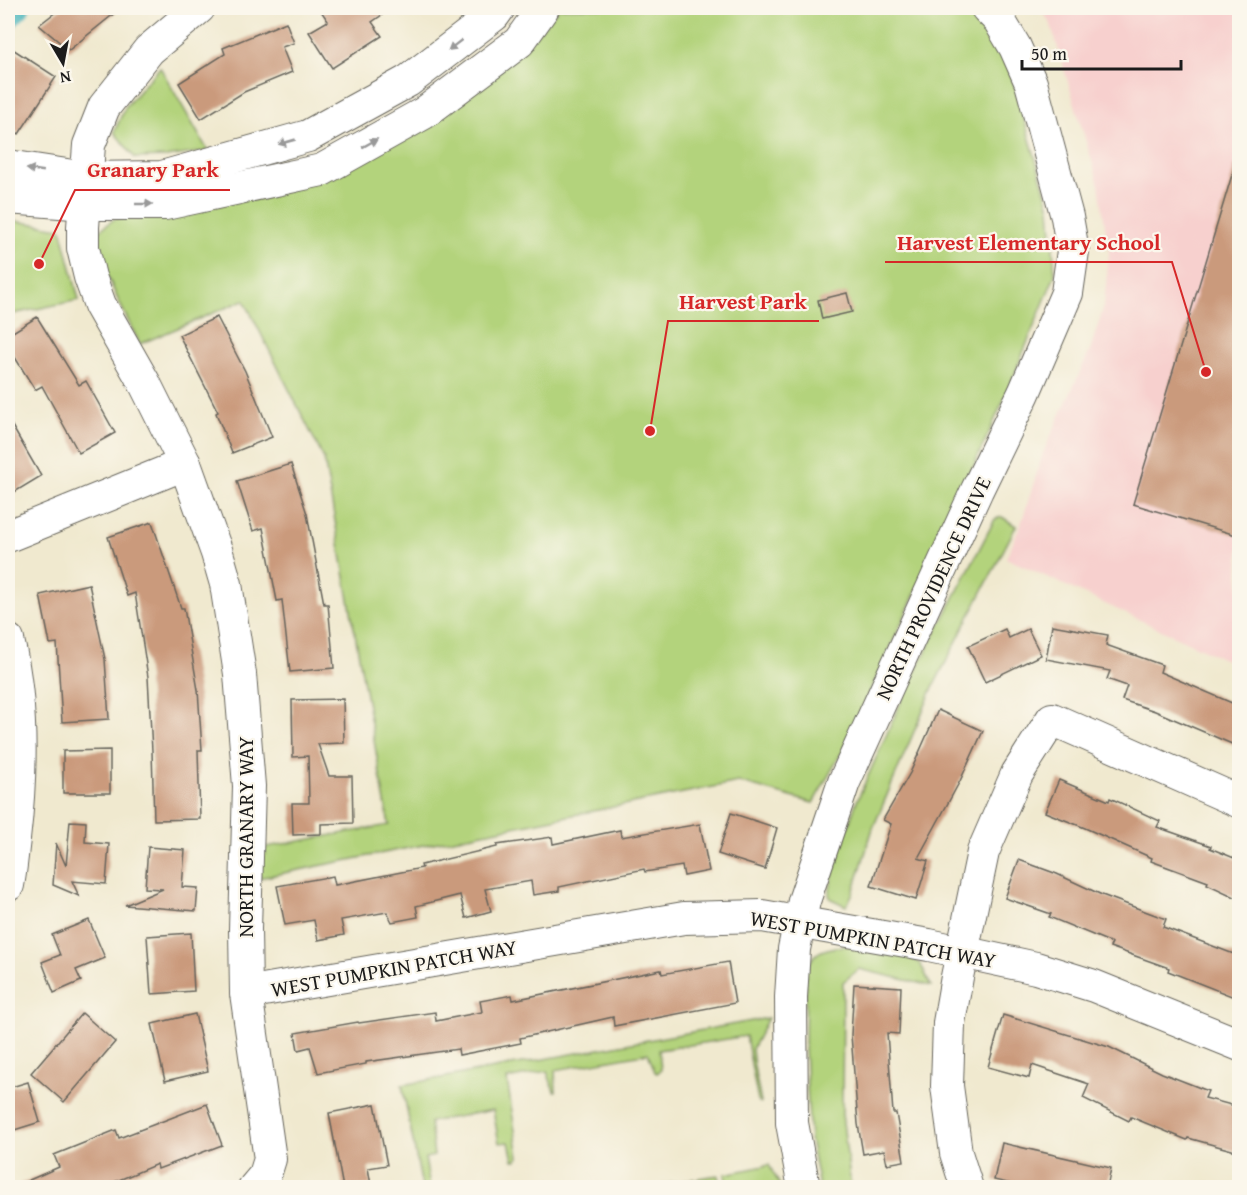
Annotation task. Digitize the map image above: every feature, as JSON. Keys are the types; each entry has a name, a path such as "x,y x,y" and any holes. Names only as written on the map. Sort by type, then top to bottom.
{"street":[{"name":"NORTH GRANARY WAY","path":"199,8 149,50 104,106 89,145 83,248 100,305 145,384 185,464 226,584 240,674 249,786 245,929 246,993 270,1159 259,1182"},
{"path":"8,198 86,191 162,177 308,136 408,81 500,8"},
{"path":"8,166 86,191 165,204 322,170 424,112 519,42 543,8"},
{"name":"NORTH PROVIDENCE DRIVE","path":"804,1188 792,1123 790,998 794,949 804,901 844,782 977,490 1024,393 1067,293 1073,251 1067,217 1031,83 1015,47 999,20 987,8"},
{"path":"8,536 185,464"},
{"path":"8,640 19,706 19,796 8,885"},
{"path":"967,1188 956,1153 947,1086 949,1023 983,852 1017,774 1052,719 1239,802"},
{"name":"WEST PUMPKIN PATCH WAY","path":"246,993 684,918 762,916 963,951 1036,968 1094,986 1239,1045"}],"shaded area":[{"path":"1039,8 1239,8 1239,666 1006,558 1021,524 1043,453 1090,350 1104,306 1109,253 1099,185 1050,22"}],"green space":[{"path":"8,8 30,8 8,31"},
{"path":"559,8 969,8 1002,43 1050,208 1055,275 1003,402 843,750 813,803 738,782 259,878 255,849 389,825 324,459 244,300 140,344 108,276 95,234 114,219 220,205 521,51"},
{"path":"160,67 208,151 166,157 135,158 114,132 126,106"},
{"path":"8,220 61,228 79,300 8,315"},
{"path":"1002,517 1016,526 933,687 873,828 853,893 846,906 831,899 829,895 832,877 856,803 909,684 995,519"},
{"path":"849,945 910,958 920,963 931,986 859,969 843,982 842,1114 851,1187 819,1187 810,1139 805,1049 806,970 813,957 823,950"},
{"path":"768,1018 752,1049 761,1103 758,1102 746,1036 659,1050 661,1070 657,1073 648,1053 555,1070 556,1091 554,1091 547,1071 507,1079 519,1157 517,1160 513,1160 509,1142 499,1143 493,1110 430,1122 434,1156 425,1158 430,1187 422,1187 402,1085"},
{"path":"769,1165 781,1187 727,1187 725,1174"},
{"path":"718,1175 720,1187 662,1187 662,1185 693,1179 697,1181 699,1178"}],"building":[{"path":"61,8 121,8 69,50 39,25"},
{"path":"319,8 392,8 372,22 382,36 332,68 309,32 328,21"},
{"path":"286,22 294,43 282,47 292,72 244,92 201,119 179,83 225,54 223,48"},
{"path":"8,46 56,77 19,134 8,127"},
{"path":"1235,165 1239,166 1239,536 1133,504"},
{"path":"847,293 852,312 822,319 818,300"},
{"path":"37,317 79,385 86,381 115,433 79,453 42,386 35,390 8,346 8,335"},
{"path":"217,317 245,371 272,437 232,453 216,413 218,412 179,335"},
{"path":"8,419 41,476 8,496"},
{"path":"291,464 307,514 324,604 328,604 334,668 290,672 282,600 277,601 263,528 253,531 237,481"},
{"path":"152,522 181,608 184,608 198,690 202,750 198,750 200,819 154,820 148,677 135,593 127,596 108,537"},
{"path":"89,584 105,659 109,719 62,722 57,643 50,644 40,595"},
{"path":"1052,625 1108,635 1106,645 1162,665 1160,672 1239,706 1239,747 1155,711 1122,700 1127,686 1107,679 1110,671 1046,659"},
{"path":"1005,629 1009,638 1028,629 1041,655 985,682 968,646"},
{"path":"343,699 344,743 318,744 329,776 352,776 353,823 321,824 321,834 293,835 292,803 309,803 308,756 293,757 292,700"},
{"path":"938,710 983,731 960,781 918,858 928,861 916,900 871,886 891,824 883,820 910,773"},
{"path":"110,750 110,793 63,793 63,751"},
{"path":"1059,780 1109,801 1110,798 1160,821 1157,827 1211,846 1210,848 1239,860 1239,899 1207,884 1208,882 1151,861 1152,858 1045,812"},
{"path":"731,813 777,828 765,869 718,854"},
{"path":"70,821 86,822 85,842 109,844 106,884 72,881 79,896 53,885 56,843 66,866"},
{"path":"700,824 709,871 684,876 682,866 645,872 644,869 559,887 559,891 533,895 531,881 485,889 491,911 466,918 460,895 416,906 418,917 392,922 387,912 341,920 344,935 318,940 314,920 285,925 277,886 333,876 335,885 422,868 421,865 497,847 497,845 552,837 553,844 620,830 621,837"},
{"path":"148,847 185,850 182,887 198,888 196,911 125,905 163,889 145,888"},
{"path":"1019,860 1166,919 1163,927 1239,956 1239,999 1168,971 1169,968 1110,947 1112,943 1049,917 1051,914 1005,898"},
{"path":"89,920 105,958 76,970 81,981 54,993 42,962 60,955 52,935"},
{"path":"191,933 194,991 151,994 147,936"},
{"path":"728,962 735,1003 614,1026 613,1017 520,1038 521,1043 459,1055 458,1049 366,1062 366,1064 318,1073 310,1047 298,1050 295,1033 435,1012 436,1021 482,1012 480,1001 512,995 513,1000 661,970 662,974"},
{"path":"854,984 901,987 899,1034 887,1033 893,1113 896,1113 904,1161 887,1164 884,1150 863,1154 858,1124 851,1035"},
{"path":"82,1013 115,1042 64,1102 31,1073"},
{"path":"195,1014 208,1071 165,1081 152,1024"},
{"path":"1003,1015 1109,1047 1162,1073 1208,1091 1205,1098 1239,1107 1239,1152 1188,1138 1187,1140 1131,1117 1129,1121 1083,1098 1089,1084 1032,1065 1029,1078 988,1067"},
{"path":"28,1082 40,1122 8,1132 8,1088"},
{"path":"207,1104 222,1145 158,1169 157,1164 100,1188 11,1188 59,1167 54,1155 116,1130 119,1138"},
{"path":"375,1104 387,1165 368,1168 371,1185 343,1188 329,1113"},
{"path":"1002,1143 1111,1168 1107,1188 1029,1188 994,1180"}],"waterway":[{"path":"8,19 19,8"}],"place":[{"name":"Granary Park","path":"39,264"},
{"name":"Harvest Elementary School","path":"1206,372"},
{"name":"Harvest Park","path":"650,431"}]}
